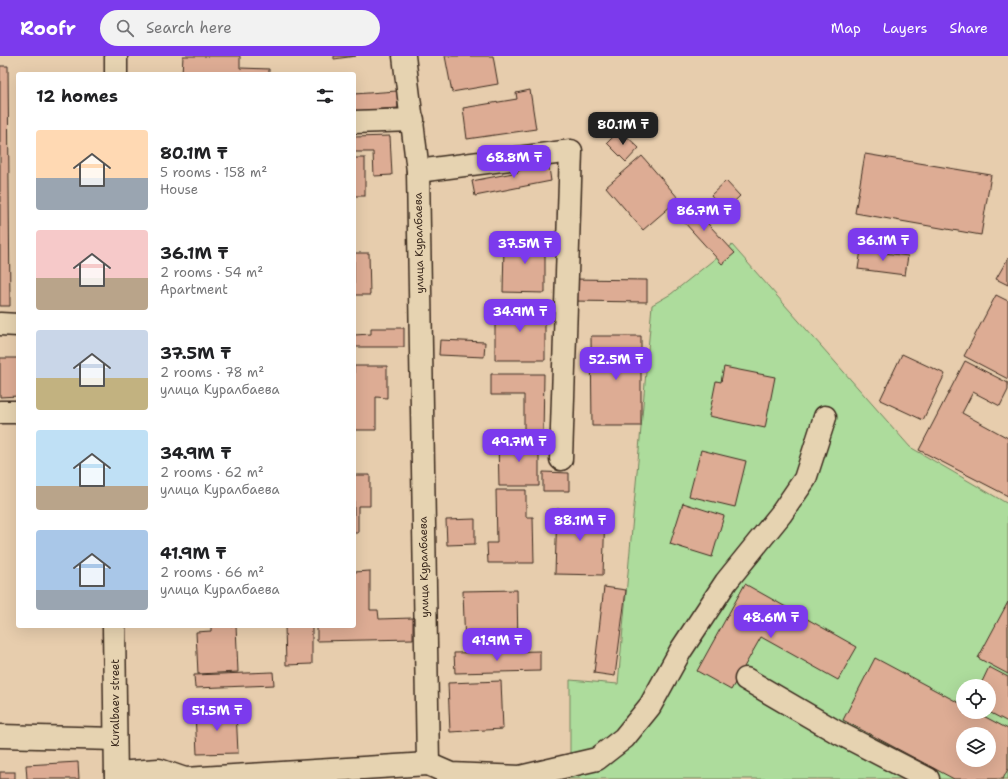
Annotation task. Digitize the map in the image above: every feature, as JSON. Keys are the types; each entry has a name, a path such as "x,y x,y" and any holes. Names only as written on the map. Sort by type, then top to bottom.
{"street":[{"path":"116,56 116,72"},
{"name":"улица Куралбаева","path":"404,56 418,170 428,764"},
{"path":"356,122 413,120"},
{"path":"418,170 571,151 561,459"},
{"path":"0,324 16,325"},
{"path":"0,412 16,412"},
{"path":"116,776 159,770 184,779 428,764 451,774 520,777 597,759 624,738 650,706 681,650 726,582 781,514 805,479 825,417"},
{"name":"Kuralbaev street","path":"114,628 116,776"},
{"path":"746,679 835,731 928,779"},
{"path":"0,736 115,739"}],"green space":[{"path":"732,245 910,447 1008,504 1008,779 440,779 570,769 570,680 618,684 652,305 671,294"}],"building":[{"path":"183,56 240,56 240,68 269,69 269,72 182,72"},
{"path":"334,56 356,56 334,59"},
{"path":"445,56 493,56 498,84 452,92"},
{"path":"0,66 8,66 10,306 0,306"},
{"path":"530,90 536,129 467,139 463,108 517,99 516,93"},
{"path":"397,91 398,108 356,111 356,94"},
{"path":"620,130 639,148 626,162 607,143"},
{"path":"390,136 392,175 374,176 373,152 356,152 356,137"},
{"path":"865,154 991,175 981,235 855,213"},
{"path":"642,156 679,199 643,230 606,187"},
{"path":"356,158 365,158 365,196 356,196"},
{"path":"548,161 551,181 475,196 472,181 518,172 517,168"},
{"path":"726,181 740,196 724,211 711,195"},
{"path":"686,200 735,253 722,264 674,211"},
{"path":"513,235 545,236 545,293 503,292 504,246 513,246"},
{"path":"861,250 908,256 905,275 858,269"},
{"path":"356,253 369,253 370,295 356,295"},
{"path":"1008,258 1008,285 996,279"},
{"path":"572,279 647,280 647,302 571,301"},
{"path":"996,295 1008,301 1008,379 964,356"},
{"path":"545,306 545,360 495,360 495,307"},
{"path":"371,328 404,328 404,347 356,347 356,335 371,334"},
{"path":"591,336 641,336 641,426 592,426"},
{"path":"440,340 485,342 484,357 439,355"},
{"path":"902,354 945,374 923,420 880,400"},
{"path":"0,358 16,358 16,396 0,397"},
{"path":"965,361 1008,383 1008,390 1000,406 973,392 962,413 1008,438 1008,496 919,450"},
{"path":"356,366 387,366 387,398 376,397 376,430 356,430"},
{"path":"724,367 775,377 765,428 709,416 716,381 721,382"},
{"path":"491,374 544,374 543,436 524,435 524,395 491,395"},
{"path":"539,439 539,486 499,486 498,440"},
{"path":"701,450 746,461 735,507 689,496"},
{"path":"543,472 569,473 569,491 543,491"},
{"path":"356,475 370,475 370,506 358,506 358,533 356,533"},
{"path":"496,490 526,490 526,517 533,517 534,563 488,563 487,543 497,543"},
{"path":"683,503 724,516 712,557 670,544"},
{"path":"557,509 605,510 603,575 555,574"},
{"path":"475,519 475,544 447,545 446,520"},
{"path":"370,571 370,610 378,610 379,619 413,618 413,639 317,641 317,628 356,628 356,572"},
{"path":"745,584 857,647 838,680 761,637 731,690 697,671"},
{"path":"604,587 626,590 615,676 594,673"},
{"path":"517,590 518,647 465,648 463,591"},
{"path":"1008,602 1008,674 978,658"},
{"path":"211,628 236,628 238,672 198,674 196,632 211,631"},
{"path":"285,628 312,628 312,664 286,665"},
{"path":"540,651 540,671 455,673 454,653"},
{"path":"875,658 956,701 956,719 989,719 1008,729 1008,769 1003,779 954,779 843,720"},
{"path":"989,667 1008,677 1008,722 996,716 996,679 983,679"},
{"path":"273,672 274,685 195,688 194,675"},
{"path":"501,681 503,729 450,732 448,683"},
{"path":"236,710 238,753 197,754 195,712"},
{"path":"78,762 79,779 27,779 26,765"},
{"path":"0,772 15,772 15,779 0,779"}]}
